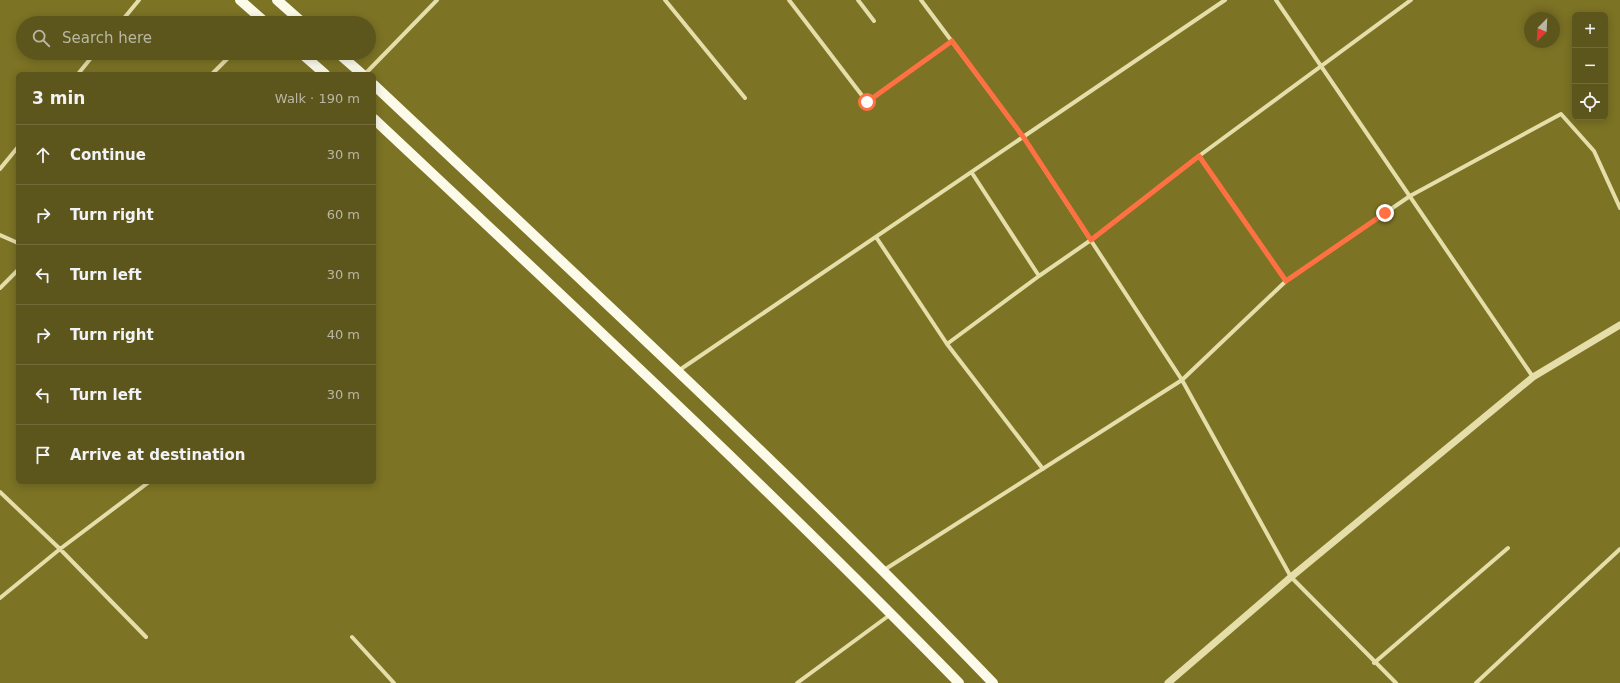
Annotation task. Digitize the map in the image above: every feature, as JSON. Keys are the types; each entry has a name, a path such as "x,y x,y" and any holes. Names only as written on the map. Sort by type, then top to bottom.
{"main road":[{"path":"240,0 257,16"},
{"path":"277,0 295,16"},
{"path":"309,60 323,72"},
{"path":"346,60 360,72"},
{"path":"376,87 678,371 884,571 993,683"},
{"path":"376,121 661,389 892,614 959,683"}],"street":[{"path":"126,16 139,0"},
{"path":"368,72 437,0"},
{"path":"665,0 745,98"},
{"path":"789,0 867,102 952,41"},
{"path":"858,0 874,21"},
{"path":"921,0 1024,138 1182,380 1291,577 1374,663 1396,683"},
{"path":"678,371 1024,138 1225,0"},
{"path":"1276,0 1533,377"},
{"path":"948,344 1039,276 1091,240 1199,156 1411,0"},
{"path":"80,72 89,60"},
{"path":"214,72 226,60"},
{"path":"884,571 1182,380 1286,281 1410,196 1562,114 1594,151 1620,208"},
{"path":"0,169 16,149"},
{"path":"1199,156 1286,281"},
{"path":"972,173 1039,276"},
{"path":"0,235 16,242"},
{"path":"876,237 948,344 1042,469"},
{"path":"0,288 16,272"},
{"path":"1168,683 1291,577 1533,377 1620,325"},
{"path":"0,598 60,549 146,484"},
{"path":"0,492 60,549 146,637"},
{"path":"1374,663 1508,548"},
{"path":"1476,683 1620,549"},
{"path":"797,683 892,614"},
{"path":"352,637 394,683"}],"route":[{"path":"867,102 952,41 1024,138 1091,240 1199,156 1286,281 1385,213"}]}
